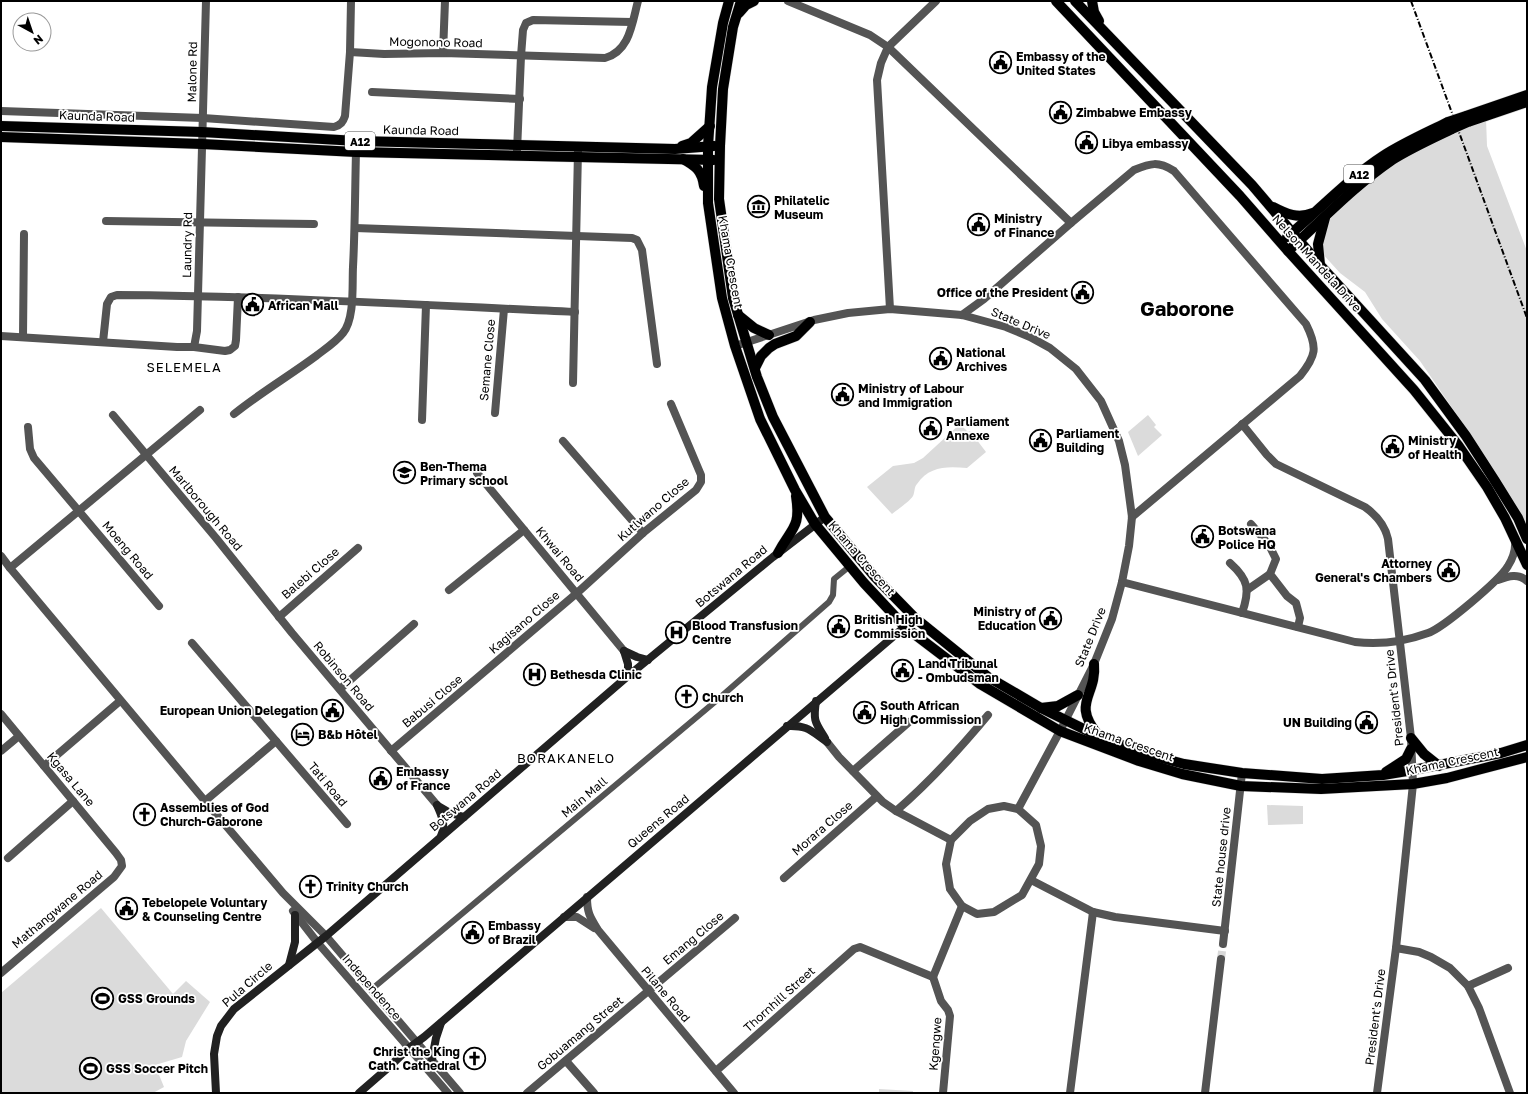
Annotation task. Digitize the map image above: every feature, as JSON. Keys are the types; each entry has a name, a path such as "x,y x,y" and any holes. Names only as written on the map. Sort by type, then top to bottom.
{"main road":[{"name":"Khama Crescent","path":"729,1 722,22 712,87 708,146 708,203 722,298 735,346 760,419 795,490 815,524 850,566 905,627 980,684 1060,731 1146,763 1182,774 1241,786 1321,789 1413,784 1446,778 1527,757"},
{"name":"Khama Crescent","path":"741,1 722,89 719,199 733,298 738,316 773,417 826,517 875,577 915,618 988,677 1041,708 1100,737 1143,754 1184,764 1242,773 1322,779 1383,774 1439,766 1501,753 1527,745"},
{"path":"737,15 746,5 754,1"},
{"name":"Nelson Mandela Drive","path":"1056,1 1240,196 1424,401 1458,445 1486,487 1505,518 1527,565"},
{"name":"Nelson Mandela Drive","path":"1075,1 1270,205 1295,237 1425,380 1466,436 1518,518 1527,539"},
{"path":"1092,1 1094,12 1109,37"},
{"name":"A12","path":"1281,243 1295,237 1321,214 1362,171 1382,156 1450,126 1527,95"},
{"name":"A12","path":"1467,119 1527,102"},
{"name":"Kaunda Road","path":"1,126 202,132 357,141 675,149 720,146"},
{"path":"675,149 691,143 710,126"},
{"name":"Kaunda Road","path":"1,137 202,144 356,152 720,160"},
{"path":"682,158 695,166 702,175 708,203"},
{"path":"1270,205 1286,213 1297,216 1321,214 1318,244 1320,265"},
{"name":"A12","path":"1288,251 1295,237"},
{"path":"738,316 754,328 769,335"},
{"path":"755,368 761,356 769,348 775,344 796,336 810,322"},
{"path":"778,553 795,526 798,516 795,490"},
{"name":"Botswana Road","path":"326,936 628,676 778,553 826,517"},
{"name":"Queens Road","path":"416,1042 816,701 859,668 915,618"},
{"path":"624,651 648,660"},
{"path":"624,651 628,664 628,676"},
{"path":"1094,664 1095,673 1085,707 1089,723 1100,737"},
{"path":"1041,708 1058,706 1078,694"},
{"path":"816,701 814,715 815,721 827,742"},
{"path":"787,726 806,727 827,742"},
{"path":"1411,738 1424,754 1439,766"},
{"path":"1383,774 1406,759 1411,749"},
{"path":"437,805 450,813 464,817"},
{"path":"437,805 444,822 441,837"},
{"path":"289,965 295,942 296,915"},
{"name":"Pula Circle","path":"216,1093 214,1054 217,1036 221,1026 238,1005 326,936"},
{"path":"432,1059 441,1022"},
{"path":"358,1093 416,1042"}],"street":[{"name":"Malone Rd","path":"202,144 206,1"},
{"path":"1,112 203,118 334,127 338,126 342,123 345,116 350,52 351,1"},
{"path":"443,53 445,1"},
{"name":"Mogonono Road","path":"350,52 384,54 443,53 608,57 621,49 626,43 638,1"},
{"path":"788,1 870,35 888,47 1071,223"},
{"path":"890,309 877,80 881,64 888,47 936,1"},
{"path":"517,156 521,56 523,30 526,23 529,20 632,22"},
{"path":"372,92 520,99"},
{"name":"Laundry Rd","path":"194,347 197,331 202,144"},
{"path":"573,383 578,146"},
{"path":"234,414 256,396 302,366 337,340 347,327 352,301 356,152"},
{"path":"962,315 984,299 1134,170 1145,165 1155,163 1164,165 1174,171 1293,308 1306,324 1312,336 1315,351 1308,366 1300,376 1132,517"},
{"path":"106,221 314,224"},
{"path":"355,228 632,238 637,240 642,250 657,364"},
{"path":"23,337 24,234"},
{"path":"103,342 107,304 111,298 117,295 352,301 575,312"},
{"path":"1,336 194,347 225,351 230,350 235,346 238,297"},
{"path":"422,420 426,305"},
{"name":"Semane Close","path":"495,413 504,309"},
{"name":"State Drive","path":"735,346 810,322 848,313 890,309 962,315 1006,327 1042,344 1065,359 1087,382 1101,401 1119,441 1125,464 1132,517 1129,546 1122,582 1112,619 1094,664 1018,809"},
{"name":"Kutlwano Close","path":"577,593 642,533 696,490 701,482 699,467 671,404"},
{"path":"10,568 145,454 200,410"},
{"name":"Marlborough Road","path":"113,415 206,526 279,617"},
{"name":"President's Drive","path":"1242,424 1276,464 1372,512 1384,527 1388,539 1411,738 1413,784 1396,948 1377,1093"},
{"name":"Moeng Road","path":"28,427 30,449 34,458 159,606"},
{"path":"563,441 642,533"},
{"name":"Khwai Road","path":"477,473 624,651"},
{"path":"1247,590 1270,574 1276,559 1269,545 1251,524"},
{"path":"449,590 524,530"},
{"path":"1122,582 1355,642 1400,641 1435,630 1498,580 1508,568 1512,560 1516,549 1515,540"},
{"name":"Balebi Close","path":"279,617 358,548"},
{"path":"1,556 120,701 283,893"},
{"path":"1230,563 1238,570 1246,583 1247,595 1242,613"},
{"name":"Main Mall","path":"372,989 716,701 829,602 833,596 834,579 850,566"},
{"path":"1270,574 1287,596 1296,603 1300,618 1298,627"},
{"path":"1498,580 1509,576 1518,576 1527,581"},
{"name":"Kagisano Close","path":"488,669 577,593"},
{"name":"Robinson Road","path":"279,617 437,805"},
{"path":"340,689 414,624"},
{"name":"Tati Road","path":"192,643 347,824"},
{"name":"Babusi Close","path":"391,751 488,669"},
{"path":"44,766 120,701"},
{"name":"Kgasa Lane","path":"1,714 121,860"},
{"path":"896,811 923,788 988,715"},
{"path":"853,771 909,722"},
{"path":"1,751 19,736"},
{"path":"204,801 276,741"},
{"path":"827,742 876,797 896,811 951,840"},
{"name":"State house drive","path":"1223,944 1242,773"},
{"name":"Morara Close","path":"784,878 876,797"},
{"path":"8,858 73,801"},
{"path":"1004,806 1018,809 1036,825 1041,846 1039,864 1022,895 994,912 977,914 962,906 950,889 946,864 951,840 970,821 988,810 1004,806"},
{"name":"Mathangwane Road","path":"1,973 114,878 122,866 121,860"},
{"path":"1031,880 1093,912 1115,917 1225,931"},
{"name":"Independence","path":"283,893 326,936 416,1042"},
{"name":"Independence","path":"283,893 296,915 317,942 448,1093"},
{"path":"587,897 588,915 598,930"},
{"path":"933,977 962,906"},
{"path":"1070,1093 1093,912"},
{"path":"564,917 573,916 582,919 598,930"},
{"name":"Emang Close","path":"648,992 735,918"},
{"name":"Pilane Road","path":"598,930 648,992 734,1093"},
{"name":"Thornhill Street","path":"716,1071 854,949 860,947 933,977"},
{"path":"1396,948 1419,952 1432,957 1450,968 1468,986 1479,1008 1510,1093"},
{"path":"1204,1093 1221,959"},
{"path":"1468,986 1508,968"},
{"name":"Kgengwe","path":"933,977 941,1001 948,1010 950,1016 943,1093"},
{"name":"Gobuamang Street","path":"527,1093 648,992"},
{"path":"416,1042 460,1093"},
{"path":"566,1061 594,1093"}],"shaded area":[{"path":"1486,118 1487,146 1527,251 1527,528 1487,459 1420,361 1382,319 1365,292 1340,273 1321,252 1326,223 1365,185 1416,148"},
{"path":"1148,415 1156,425 1154,427 1162,435 1138,456 1128,432"},
{"path":"960,424 968,432 970,431 986,452 967,468 946,467 933,470 922,478 916,485 914,494 911,498 892,514 867,487 893,466 914,463 923,458"},
{"path":"1267,805 1303,806 1303,824 1268,825"},
{"name":"GSS Grounds","path":"101,908 173,994 186,981 210,1002 186,1041 182,1057 155,1065 164,1087 153,1093 1,1093 1,993"},
{"path":"879,1089 913,1091 913,1093 879,1093"}],"tunnel":[{"path":"1221,959 1223,944"}],"railway":[{"path":"1411,1 1527,318"}],"place":[{"name":"Embassy of the United States","path":"1000,63"},
{"name":"Zimbabwe Embassy","path":"1061,112"},
{"name":"Libya embassy","path":"1086,143"},
{"name":"Philatelic Museum","path":"758,207"},
{"name":"Ministry of Finance","path":"978,225"},
{"name":"Office of the President","path":"1083,292"},
{"name":"African Mall","path":"253,305"},
{"name":"National Archives","path":"941,359"},
{"name":"Ministry of Labour and Immigration","path":"842,395"},
{"name":"Parliament Annexe","path":"931,428"},
{"name":"Parliament Building","path":"1040,440"},
{"name":"Ministry of Health","path":"1392,447"},
{"name":"Ben-Thema Primary school","path":"404,473"},
{"name":"Botswana Police HQ","path":"1203,537"},
{"name":"Attorney General's Chambers","path":"1448,570"},
{"name":"Ministry of Education","path":"1051,618"},
{"name":"British High Commission","path":"839,626"},
{"name":"Blood Transfusion Centre","path":"677,632"},
{"name":"Land Tribunal - Ombudsman","path":"903,670"},
{"name":"Bethesda Clinic","path":"534,674"},
{"name":"Church","path":"686,697"},
{"name":"European Union Delegation","path":"333,710"},
{"name":"South African High Commission","path":"864,712"},
{"name":"UN Building","path":"1367,722"},
{"name":"B&b Hôtel","path":"302,734"},
{"name":"Embassy of France","path":"381,778"},
{"name":"Assemblies of God Church-Gaborone","path":"145,814"},
{"name":"Trinity Church","path":"310,886"},
{"name":"Tebelopele Voluntary & Counseling Centre","path":"127,909"},
{"name":"Embassy of Brazil","path":"472,932"},
{"name":"GSS Grounds","path":"103,998"},
{"name":"Christ the King Cath. Cathedral","path":"475,1058"},
{"name":"GSS Soccer Pitch","path":"90,1068"}],"district":[{"name":"Gaborone","path":"1187,308"},
{"name":"SELEMELA","path":"184,367"},
{"name":"BORAKANELO","path":"566,758"}]}
